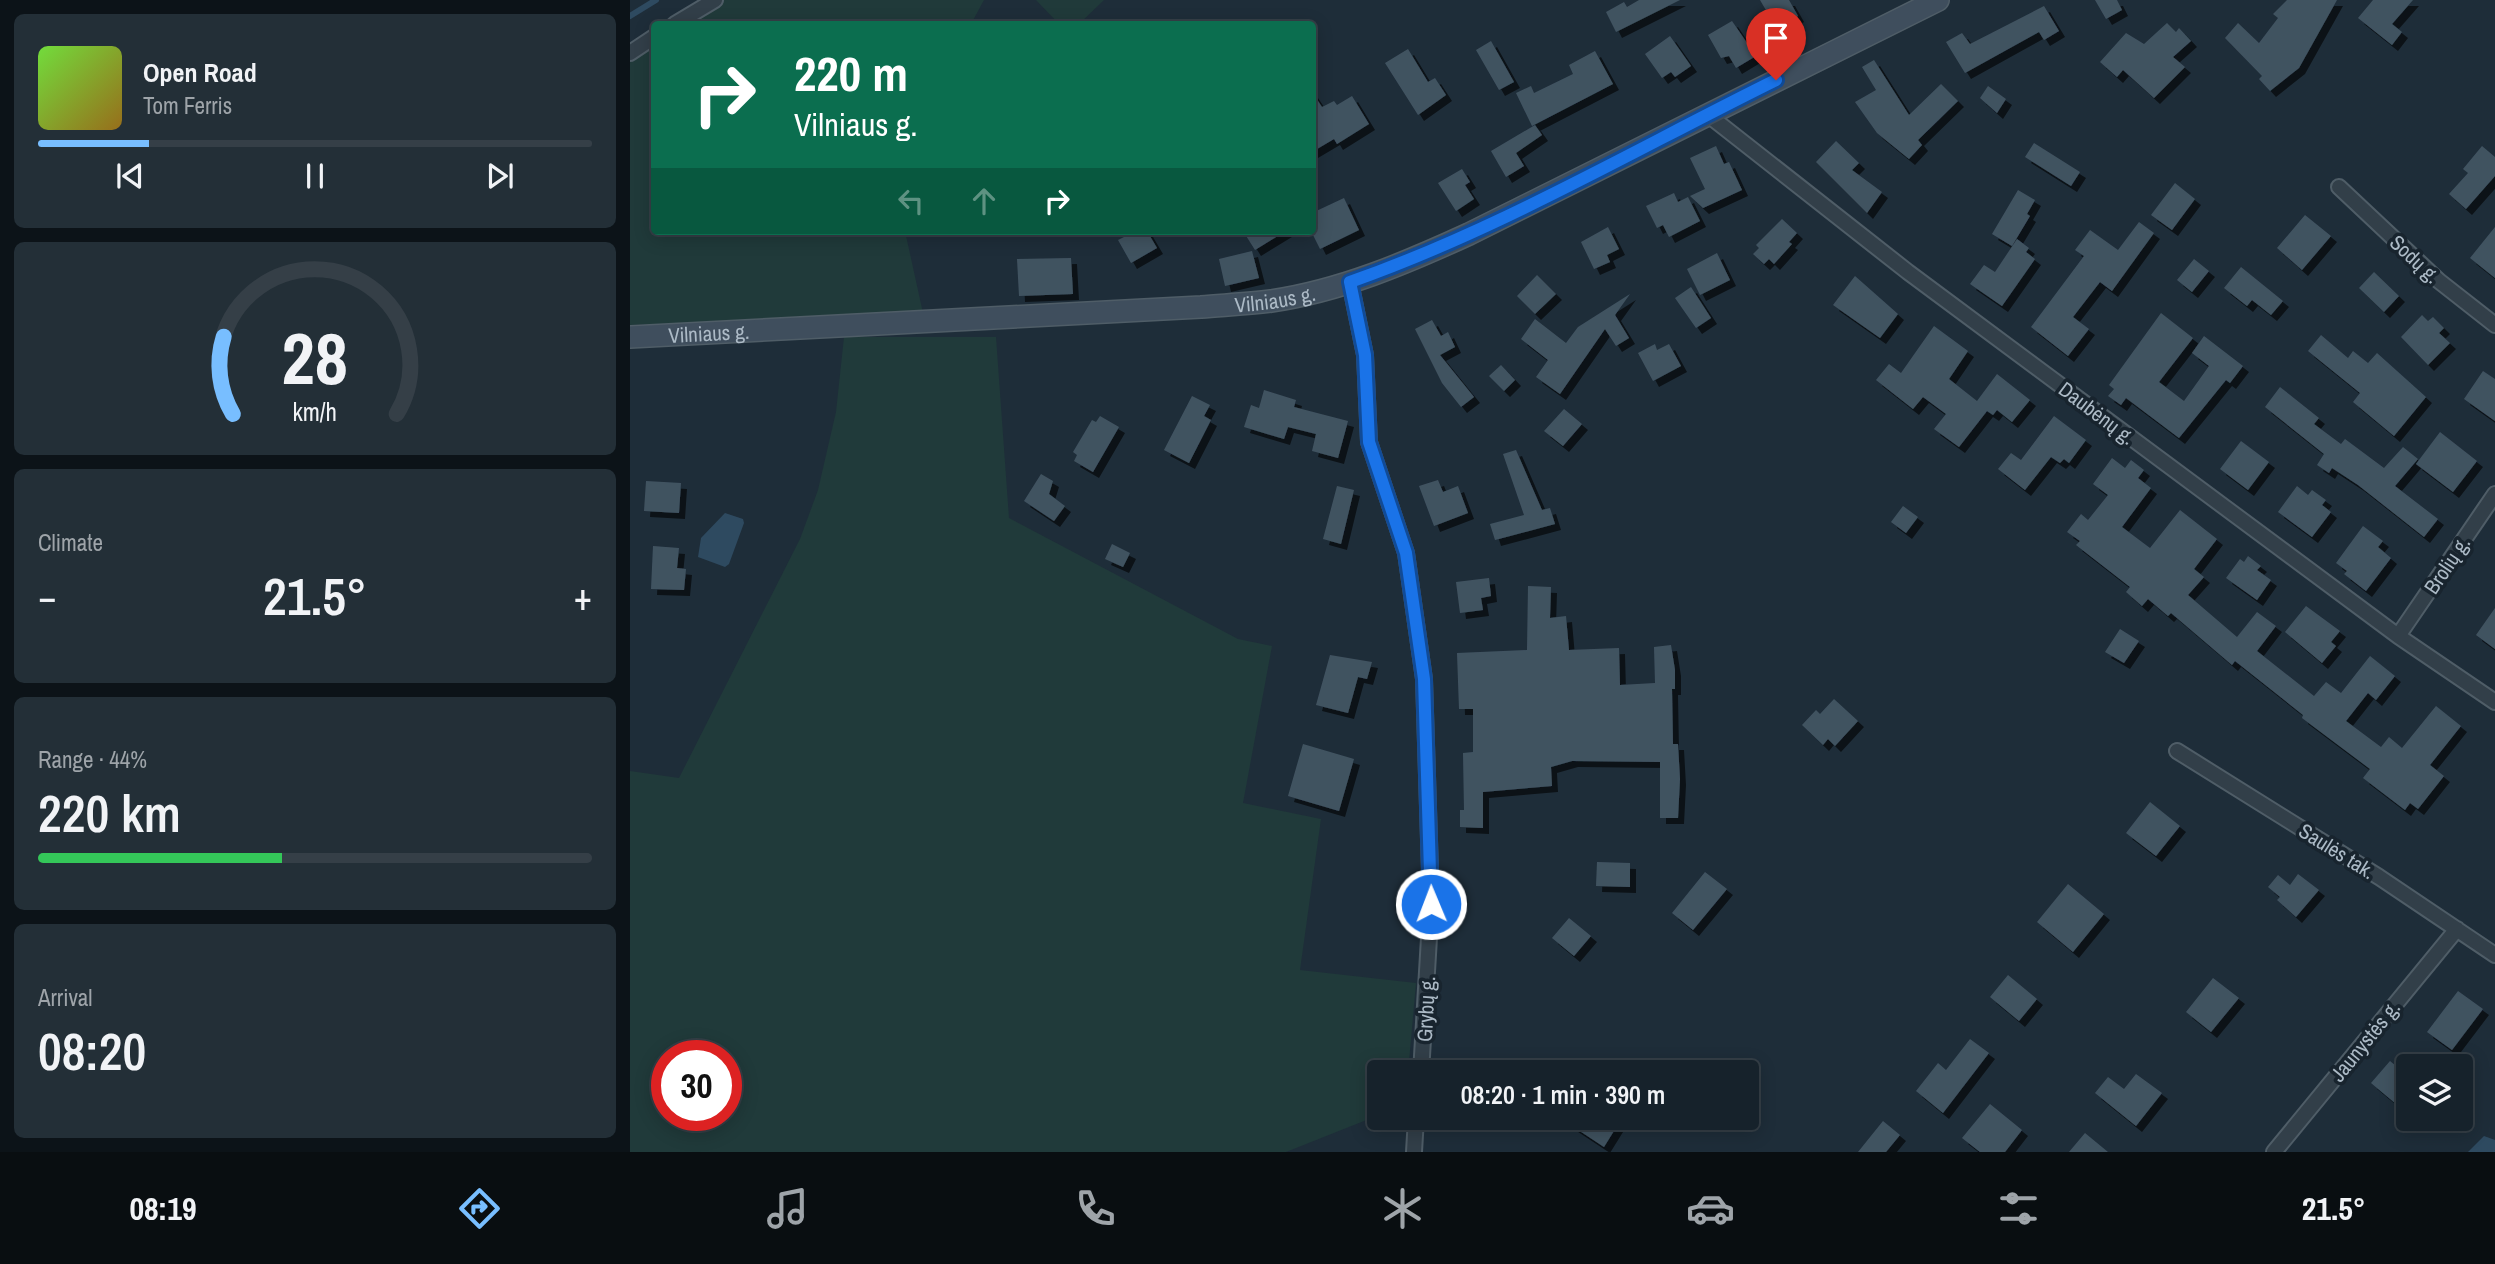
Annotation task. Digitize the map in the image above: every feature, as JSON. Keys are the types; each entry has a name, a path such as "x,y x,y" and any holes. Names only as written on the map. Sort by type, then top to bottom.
{"main road":[{"name":"Vilniaus g.","path":"630,337 1201,307 1272,301 1350,282 1406,262 1469,234 1938,0"}],"street":[{"path":"680,21 715,0"},
{"path":"630,53 651,39"},
{"name":"Daubėnų g.","path":"1707,114 1908,272 2398,636 2495,702"},
{"name":"Sodų g.","path":"2339,187 2439,281 2495,325"},
{"name":"Grybų g.","path":"1350,282 1365,355 1369,442 1406,553 1424,679 1431,904 1422,1060"},
{"name":"Brolių g.","path":"2398,636 2495,494"},
{"name":"Saulės tak.","path":"2177,751 2495,955"},
{"name":"Jaunystės g.","path":"2274,1152 2457,929"},
{"path":"1413,1152 1415,1130"}],"green space":[{"path":"723,0 984,0 973,21 689,21"},
{"path":"1036,0 1104,0 1082,21 1056,21"},
{"path":"651,45 651,235 906,235 923,313 630,325 630,59"},
{"path":"844,337 996,337 1009,518 1238,639 1272,646 1243,803 1321,819 1300,970 1416,983 1409,1060 1367,1060 1367,1120 1286,1152 630,1152 630,771 679,778 800,539 818,490 836,412"}],"water":[{"path":"725,513 743,519 744,523 729,564 725,567 698,557 701,538"},
{"path":"2484,1136 2495,1140 2495,1152 2468,1152"}],"building":[{"path":"1639,0 1680,0 1616,32 1606,12 1624,2 1627,7"},
{"path":"1760,0 1789,0 1798,16 1777,29"},
{"path":"2095,0 2117,0 2122,10 2106,19"},
{"path":"2287,0 2337,0 2299,68 2270,91 2259,79 2262,76 2225,38 2238,23 2259,43 2278,18 2273,14"},
{"path":"2373,0 2413,0 2392,24 2402,32 2392,45 2358,18"},
{"path":"2044,6 2059,31 2044,40 2039,32 1965,73 1946,42 1962,33 1970,44"},
{"path":"1732,21 1756,56 1736,68 1729,56 1721,58 1708,35"},
{"path":"2167,23 2176,32 2179,28 2191,41 2173,57 2185,67 2154,98 2123,70 2117,77 2100,62 2126,33 2144,44"},
{"path":"1670,36 1691,66 1675,77 1671,72 1662,78 1645,54"},
{"path":"1491,41 1514,82 1499,90 1476,50"},
{"path":"1408,49 1428,82 1435,78 1446,95 1418,115 1385,63"},
{"path":"1595,51 1613,84 1532,126 1516,93 1531,86 1534,93 1573,74 1569,65"},
{"path":"1874,60 1909,115 1941,84 1958,101 1918,140 1922,145 1909,159 1877,133 1855,102 1876,90 1862,67"},
{"path":"1988,86 2006,99 1997,113 1980,98"},
{"path":"1352,96 1369,124 1337,144 1334,139 1316,150 1316,98 1322,107 1334,101 1337,105"},
{"path":"1535,125 1542,135 1516,153 1524,166 1506,177 1491,151"},
{"path":"1836,141 1859,163 1852,170 1882,192 1867,213 1816,162"},
{"path":"2034,143 2080,172 2071,186 2025,157"},
{"path":"1716,146 1724,164 1729,162 1742,190 1703,208 1690,196 1705,189 1690,158"},
{"path":"2482,146 2495,157 2495,176 2466,209 2449,194 2468,173 2463,169"},
{"path":"1462,169 1470,182 1465,185 1474,199 1456,211 1438,183"},
{"path":"2175,183 2195,199 2172,230 2151,215"},
{"path":"2018,190 2035,200 2027,214 2030,216 2012,246 1992,234"},
{"path":"1674,193 1678,202 1688,197 1700,221 1669,237 1663,225 1657,228 1646,206"},
{"path":"1344,198 1359,230 1320,249 1313,235 1316,235 1316,211"},
{"path":"2305,215 2331,236 2302,270 2277,248"},
{"path":"1782,219 1797,233 1789,242 1792,244 1774,264 1769,259 1764,264 1753,254 1759,248 1756,245"},
{"path":"2139,222 2154,233 2112,291 2100,282 2073,317 2089,329 2068,356 2031,327 2084,256 2075,250 2090,230 2118,250"},
{"path":"1608,227 1619,249 1607,255 1610,262 1594,269 1581,242"},
{"path":"2495,227 2495,278 2470,258"},
{"path":"1149,235 1157,248 1131,263 1118,240 1126,236"},
{"path":"1246,235 1279,235 1255,250"},
{"path":"2017,239 2029,248 2026,252 2035,259 2002,306 1970,284 1984,265 1995,272"},
{"path":"1252,251 1259,278 1225,286 1219,259"},
{"path":"1717,253 1730,280 1700,295 1687,269"},
{"path":"1071,258 1073,294 1019,296 1017,259"},
{"path":"2194,259 2209,271 2192,292 2177,280"},
{"path":"2241,267 2283,301 2271,315 2252,300 2247,306 2224,288"},
{"path":"2374,272 2399,296 2384,312 2359,288"},
{"path":"1537,275 1556,294 1535,314 1517,296"},
{"path":"1855,276 1898,314 1880,338 1833,305"},
{"path":"1691,287 1711,318 1696,328 1675,298"},
{"path":"1630,294 1615,315 1629,338 1616,346 1605,329 1560,394 1536,377 1548,360 1521,339 1535,319 1566,343 1578,327"},
{"path":"2161,313 2193,338 2159,382 2184,401 2209,366 2192,353 2204,336 2243,366 2230,383 2226,380 2179,438 2126,398 2121,405 2108,396 2114,389 2109,385"},
{"path":"2422,315 2428,321 2433,317 2444,328 2439,333 2450,343 2428,365 2401,337"},
{"path":"1432,320 1441,336 1448,332 1455,347 1440,355 1474,397 1461,407 1442,383 1415,329"},
{"path":"1934,326 1968,351 1949,379 1977,401 1997,374 2030,400 2012,422 1997,410 1993,415 1987,411 1959,447 1934,429 1946,414 1923,397 1913,409 1876,380 1889,364 1901,373"},
{"path":"2321,335 2348,358 2353,351 2368,363 2377,353 2426,397 2394,436 2353,402 2360,393 2308,351"},
{"path":"1655,344 1657,350 1669,344 1681,366 1653,381 1638,353"},
{"path":"1501,365 1515,380 1504,391 1489,376"},
{"path":"2483,371 2495,379 2495,421 2464,399"},
{"path":"2280,387 2319,418 2314,424 2341,444 2345,439 2384,468 2403,447 2418,459 2395,486 2438,519 2424,537 2358,485 2332,468 2329,473 2317,465 2324,454 2265,407"},
{"path":"1264,390 1296,400 1294,407 1348,421 1338,458 1312,451 1316,434 1288,427 1284,439 1244,427 1251,405 1259,408"},
{"path":"1192,396 1210,405 1204,416 1211,420 1189,463 1164,450"},
{"path":"1564,409 1582,424 1563,446 1544,431"},
{"path":"1100,416 1119,427 1093,472 1074,461 1077,455 1073,452 1092,420 1096,422"},
{"path":"2054,416 2086,440 2069,463 2064,459 2060,463 2051,457 2025,490 1998,469 2011,453 2021,460"},
{"path":"2440,432 2477,461 2453,492 2416,464"},
{"path":"2241,441 2269,462 2248,490 2220,469"},
{"path":"1516,450 1542,510 1550,508 1555,524 1495,540 1490,524 1524,515 1503,454"},
{"path":"2112,458 2125,468 2131,460 2144,470 2138,478 2151,488 2122,527 2150,548 2180,510 2217,539 2194,569 2204,577 2188,595 2237,637 2257,612 2276,626 2257,651 2314,696 2326,682 2341,693 2370,656 2395,676 2376,700 2368,693 2346,721 2381,747 2389,737 2402,748 2436,706 2461,726 2430,765 2444,776 2418,809 2410,803 2405,810 2363,778 2370,769 2302,718 2303,715 2235,661 2232,665 2171,613 2168,616 2148,599 2142,606 2126,592 2130,587 2076,545 2080,541 2067,532 2081,514 2088,520 2108,495 2093,484"},
{"path":"1041,474 1053,481 1049,494 1065,506 1054,521 1024,501"},
{"path":"1438,480 1443,492 1458,486 1468,513 1434,526 1419,486"},
{"path":"646,481 681,483 679,513 644,511"},
{"path":"1337,486 1354,490 1341,544 1323,539"},
{"path":"2297,486 2308,495 2312,490 2326,500 2322,505 2331,512 2312,537 2278,512"},
{"path":"1903,506 1918,517 1906,533 1891,522"},
{"path":"2363,526 2383,541 2378,547 2391,558 2366,591 2344,574 2347,571 2336,563"},
{"path":"1112,544 1130,553 1123,567 1105,559"},
{"path":"653,546 679,548 677,568 686,569 684,590 651,589"},
{"path":"2248,556 2261,566 2257,570 2271,580 2257,600 2226,578 2240,559 2244,562"},
{"path":"1489,578 1491,596 1481,598 1483,610 1460,613 1456,582"},
{"path":"1528,586 1551,587 1550,618 1566,616 1569,650 1619,648 1620,685 1655,683 1654,647 1671,645 1675,670 1675,689 1672,689 1673,744 1678,744 1680,779 1678,818 1660,818 1660,762 1572,761 1551,767 1552,786 1483,792 1483,828 1460,827 1460,810 1464,810 1463,753 1473,752 1473,709 1459,709 1457,653 1527,650"},
{"path":"2306,606 2340,631 2331,642 2336,646 2322,663 2285,632"},
{"path":"2495,608 2495,649 2476,635"},
{"path":"2120,629 2139,641 2124,663 2105,652"},
{"path":"1330,655 1372,662 1367,679 1358,677 1348,713 1316,705"},
{"path":"1834,699 1858,721 1835,746 1828,739 1823,745 1802,725 1816,710 1820,714"},
{"path":"1303,744 1354,759 1339,811 1288,796"},
{"path":"2150,802 2180,826 2156,856 2126,833"},
{"path":"1597,862 1630,863 1630,887 1596,886"},
{"path":"1705,872 1727,889 1693,930 1672,913"},
{"path":"2298,874 2319,890 2296,917 2277,900 2280,897 2268,887 2278,875 2290,885"},
{"path":"2068,884 2104,914 2073,952 2037,922"},
{"path":"1569,918 1591,936 1574,956 1552,938"},
{"path":"2008,975 2037,999 2019,1021 1990,997"},
{"path":"2213,978 2239,998 2211,1032 2186,1012"},
{"path":"2458,991 2483,1009 2452,1050 2427,1032"},
{"path":"1970,1039 1989,1053 1943,1113 1916,1091 1938,1063 1946,1070"},
{"path":"2390,1061 2396,1066 2396,1104 2371,1083"},
{"path":"2136,1074 2162,1093 2136,1126 2095,1093 2108,1077 2124,1089"},
{"path":"1990,1104 2022,1130 2005,1152 1980,1152 1962,1138"},
{"path":"1883,1121 1900,1135 1886,1152 1858,1152"},
{"path":"1578,1130 1615,1130 1604,1147"},
{"path":"2085,1133 2108,1152 2069,1152"}],"waterway":[{"path":"630,16 656,0"}],"route":[{"path":"1431,904 1424,679 1406,553 1400,530 1377,473 1369,442 1365,355 1350,282 1406,262 1469,234 1776,80"}]}
